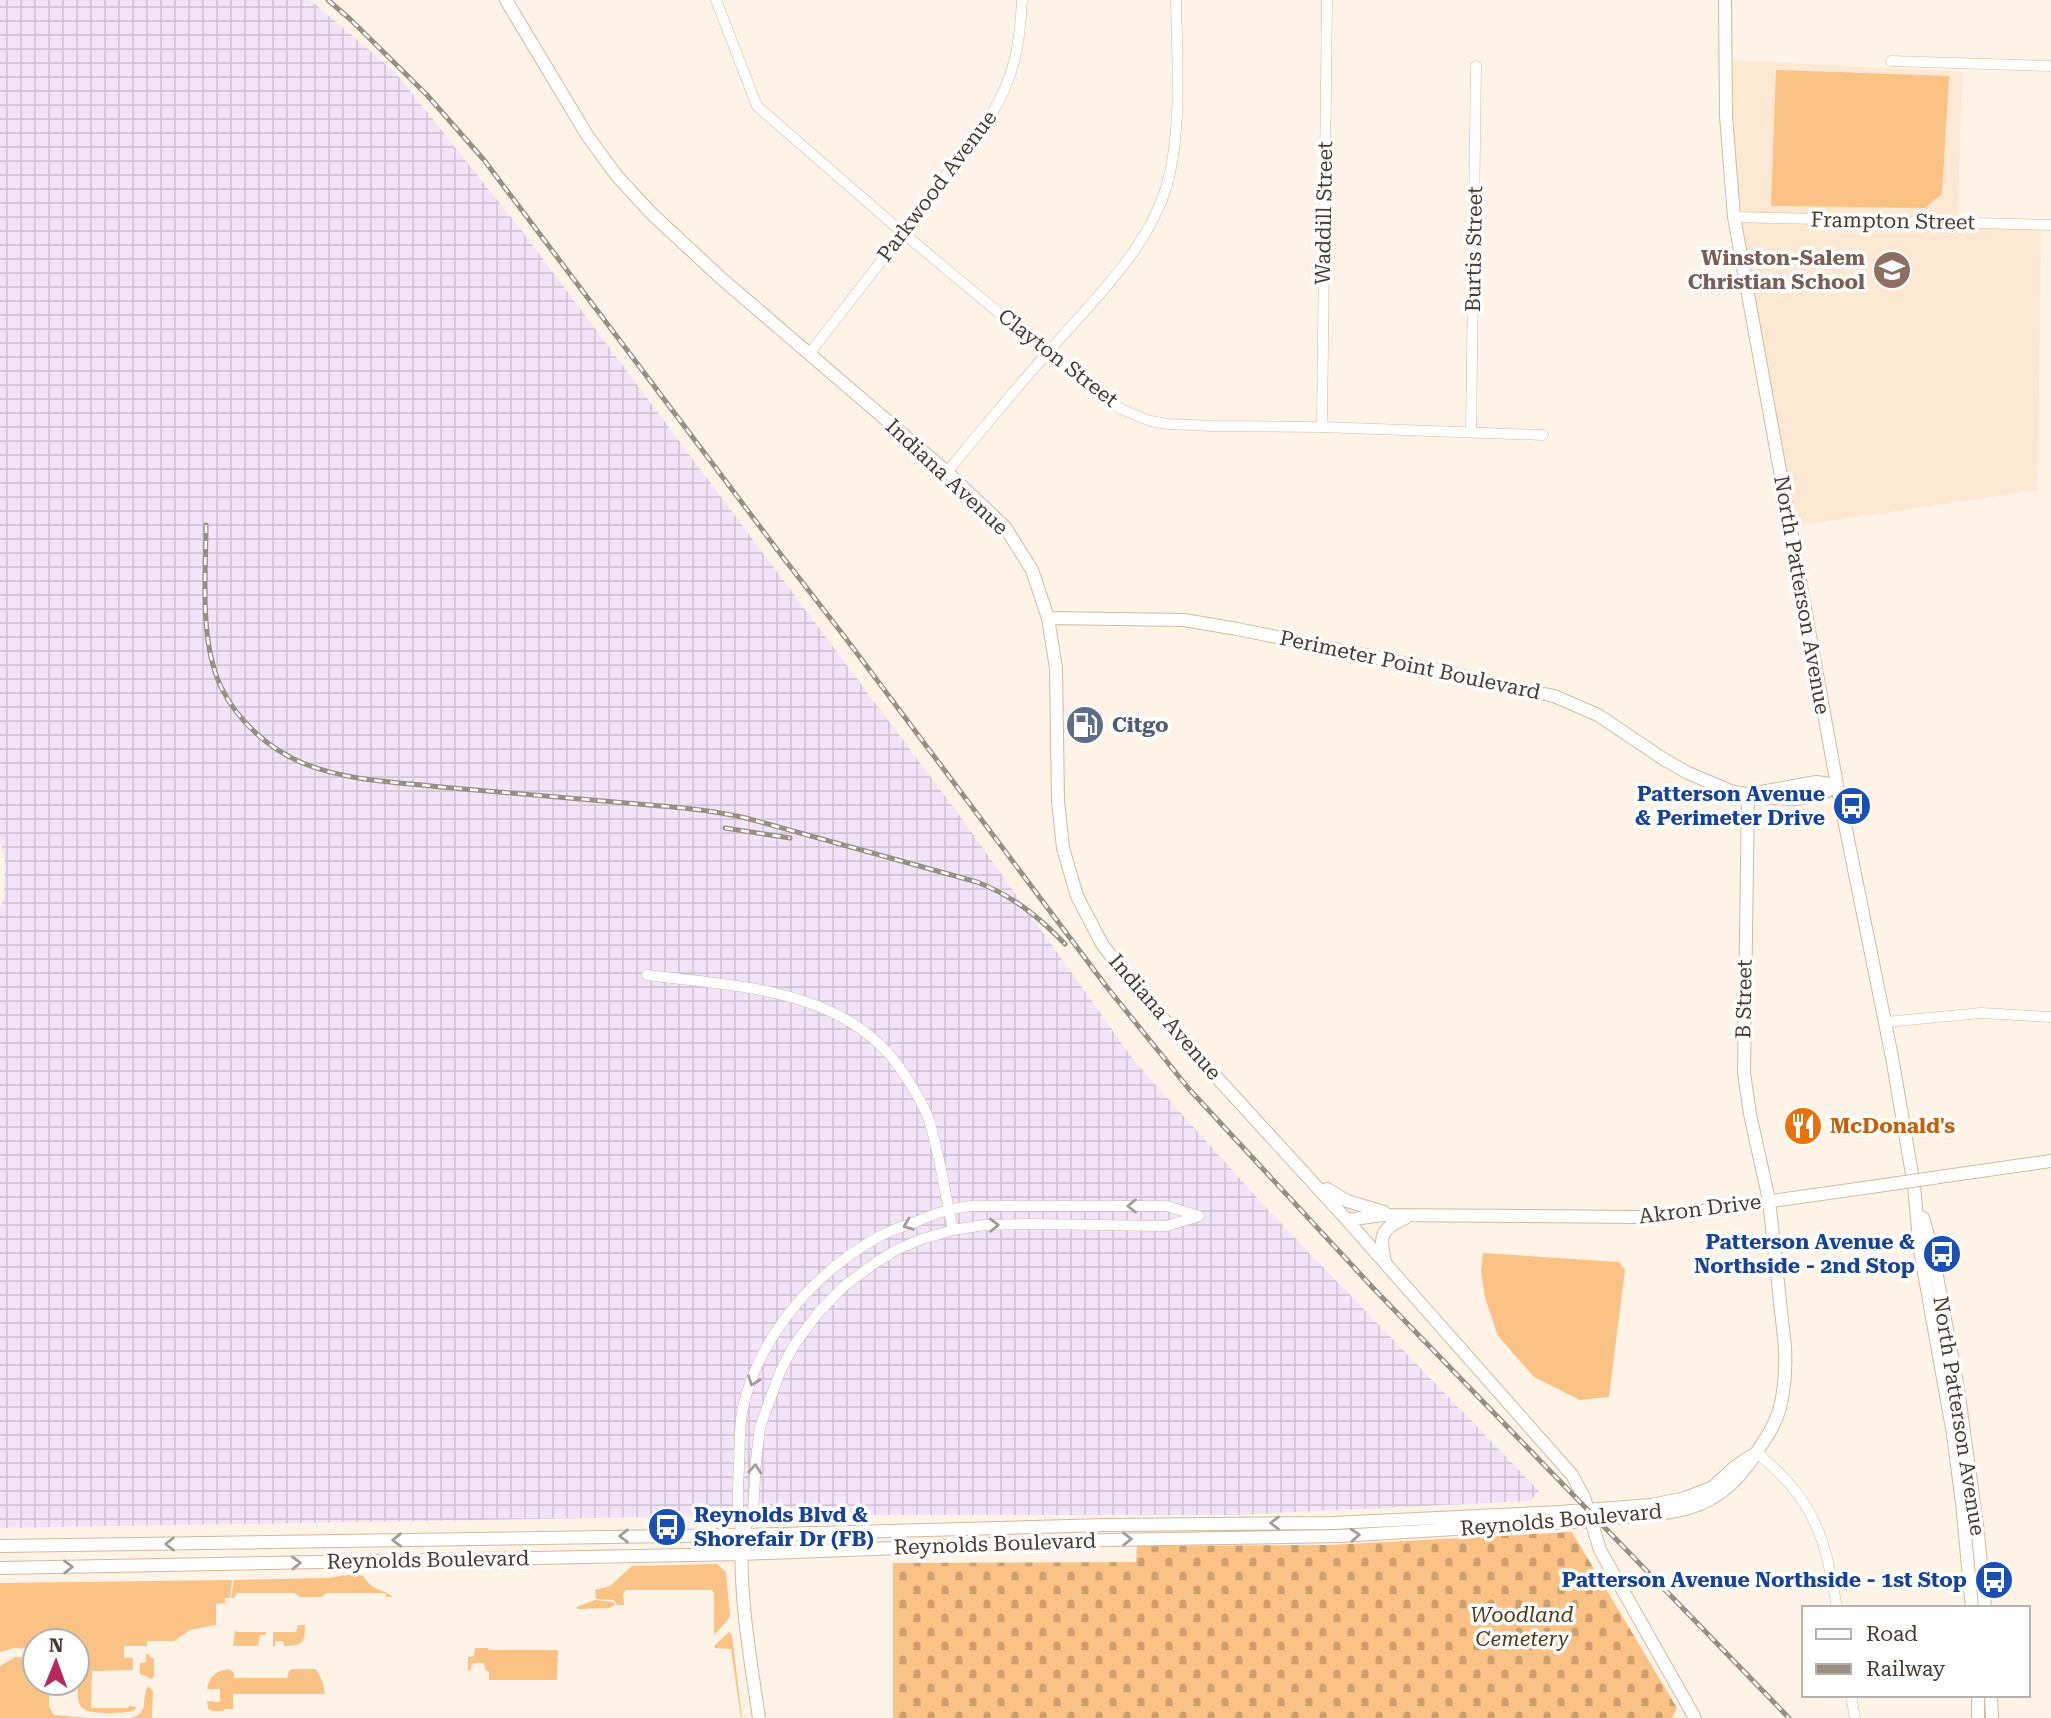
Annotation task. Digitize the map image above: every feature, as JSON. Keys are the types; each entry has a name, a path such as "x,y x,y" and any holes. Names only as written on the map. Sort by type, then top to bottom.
{"main road":[{"name":"Indiana Avenue","path":"506,0 587,135 616,175 652,214 722,279 947,472 1005,527 1032,570 1048,618 1056,668 1058,801 1063,848 1077,896 1102,944 1135,988 1385,1262 1572,1475 1584,1497 1600,1550 1695,1718"},
{"name":"North Patterson Avenue","path":"1725,0 1726,116 1734,217 1837,785 1886,1022 1914,1186 1920,1250 1953,1434 1972,1606"},
{"name":"Perimeter Point Boulevard","path":"1048,618 1178,620 1203,623 1554,696 1598,715 1665,760 1712,784 1772,799 1819,796 1837,785"},
{"name":"B Street","path":"1748,795 1744,1073 1769,1200"},
{"name":"Akron Drive","path":"1347,1220 1367,1216 1405,1215 1641,1217 1680,1214 2051,1161"},
{"path":"1303,1171 1342,1199 1405,1215"},
{"name":"North Patterson Avenue","path":"1914,1186 1932,1249 1958,1389 1978,1532 1984,1606"},
{"name":"Reynolds Boulevard","path":"0,1546 742,1535 1589,1515 1610,1517 1652,1515 1688,1508 1719,1495 1742,1474 1769,1433 1780,1409 1786,1365 1769,1200"},
{"path":"1385,1262 1381,1242 1383,1233 1387,1227 1405,1215"},
{"name":"Reynolds Boulevard","path":"0,1568 741,1554 1106,1540 1339,1536 1589,1515"},
{"path":"742,1535 743,1608 759,1718"},
{"path":"1978,1697 1979,1718"},
{"path":"1990,1697 1992,1718"}],"street":[{"name":"Clayton Street","path":"716,0 757,106 903,233 1099,394 1121,409 1150,421 1212,426 1322,426 1543,435"},
{"name":"Parkwood Avenue","path":"809,354 970,144 1004,92 1017,54 1022,0"},
{"path":"947,472 1114,276 1136,248 1158,209 1172,163 1175,136 1176,0"},
{"name":"Waddill Street","path":"1322,426 1327,0"},
{"path":"1891,61 2051,66"},
{"name":"Burtis Street","path":"1471,432 1476,66"},
{"name":"Frampton Street","path":"1734,217 2051,225"},
{"path":"647,975 792,996 837,1013 865,1032 896,1060 917,1094 928,1119 953,1230"},
{"path":"1886,1022 1981,1013 2051,1017"},
{"path":"971,1206 1167,1206 1199,1216 1167,1226 984,1225 922,1239 875,1263 844,1286 818,1313 794,1345 780,1372 760,1427 755,1461 753,1513 742,1535 737,1513 742,1413 753,1379 769,1343 814,1285 838,1264 881,1236 948,1209 971,1206"},
{"path":"1757,1452 1791,1486 1809,1510 1824,1540 1837,1606"},
{"path":"1851,1697 1855,1718"}],"shaded area":[{"path":"0,0 310,0 395,72 522,231 965,823 1135,1062 1268,1210 1539,1491 1530,1501 1235,1515 770,1515 0,1528 0,908 4,898 5,862 0,840"},
{"name":"Winston-Salem Christian School","path":"1725,60 1962,72 1958,222 2041,225 2038,490 1789,527 1735,217"}],"green space":[{"path":"1776,70 1949,76 1942,194 1925,208 1771,206"},
{"path":"1483,1253 1619,1262 1625,1270 1609,1397 1580,1400 1534,1377 1498,1336 1485,1298 1481,1271"},
{"name":"Woodland Cemetery","path":"1572,1532 1677,1708 1672,1718 893,1718 893,1563 1136,1562 1137,1546 1330,1545"},
{"path":"717,1564 726,1572 730,1615 714,1635 712,1590 626,1590 623,1594 624,1605 617,1605 614,1600 596,1599 595,1590 610,1586 632,1566"},
{"path":"355,1574 363,1576 375,1588 392,1597 386,1597 383,1593 326,1593 321,1597 299,1597 295,1593 237,1593 231,1598 234,1580 327,1578"},
{"path":"232,1580 230,1598 225,1598 225,1603 216,1604 216,1625 190,1630 174,1641 147,1641 147,1646 124,1646 124,1658 133,1658 133,1670 92,1671 91,1708 137,1707 133,1711 116,1713 88,1711 79,1703 78,1697 91,1697 91,1627 21,1627 21,1648 0,1652 0,1583"},
{"path":"595,1600 613,1602 615,1605 609,1608 576,1607"},
{"path":"298,1625 305,1625 303,1640 299,1644 284,1646 283,1641 275,1641 273,1646 273,1632 296,1632"},
{"path":"235,1630 266,1632 266,1635 260,1635 258,1646 233,1646"},
{"path":"729,1632 732,1635 742,1718 731,1649 714,1646"},
{"path":"475,1648 558,1650 557,1680 489,1680 489,1672 484,1663 472,1663 468,1671 468,1657 474,1656"},
{"path":"146,1654 154,1658 152,1679 140,1674 140,1663 146,1662"},
{"path":"15,1657 21,1657 21,1697 49,1697 49,1707 54,1715 90,1718 0,1718 0,1666"},
{"path":"228,1669 234,1672 234,1678 287,1678 292,1669 316,1669 325,1694 233,1694 233,1709 212,1711 208,1709 207,1701 220,1702 220,1689 207,1689 209,1681 217,1673"},
{"path":"148,1686 153,1691 152,1718 130,1718 141,1713"}],"railway":[{"path":"328,0 427,95 484,160 1106,986 1189,1089 1374,1289 1789,1718"},
{"path":"206,525 205,608 214,669 236,712 268,743 292,758 321,770 372,780 681,808 746,818 977,882 1025,908 1065,944"},
{"path":"725,828 790,838"}],"place":[{"name":"Winston-Salem Christian School","path":"1892,270"},
{"name":"Citgo","path":"1085,725"},
{"name":"Patterson Avenue & Perimeter Drive","path":"1852,806"},
{"name":"McDonald's","path":"1803,1126"},
{"name":"Patterson Avenue & Northside - 2nd Stop","path":"1942,1254"},
{"name":"Reynolds Blvd & Shorefair Dr (FB)","path":"667,1527"},
{"name":"Patterson Avenue Northside - 1st Stop","path":"1994,1580"}]}
